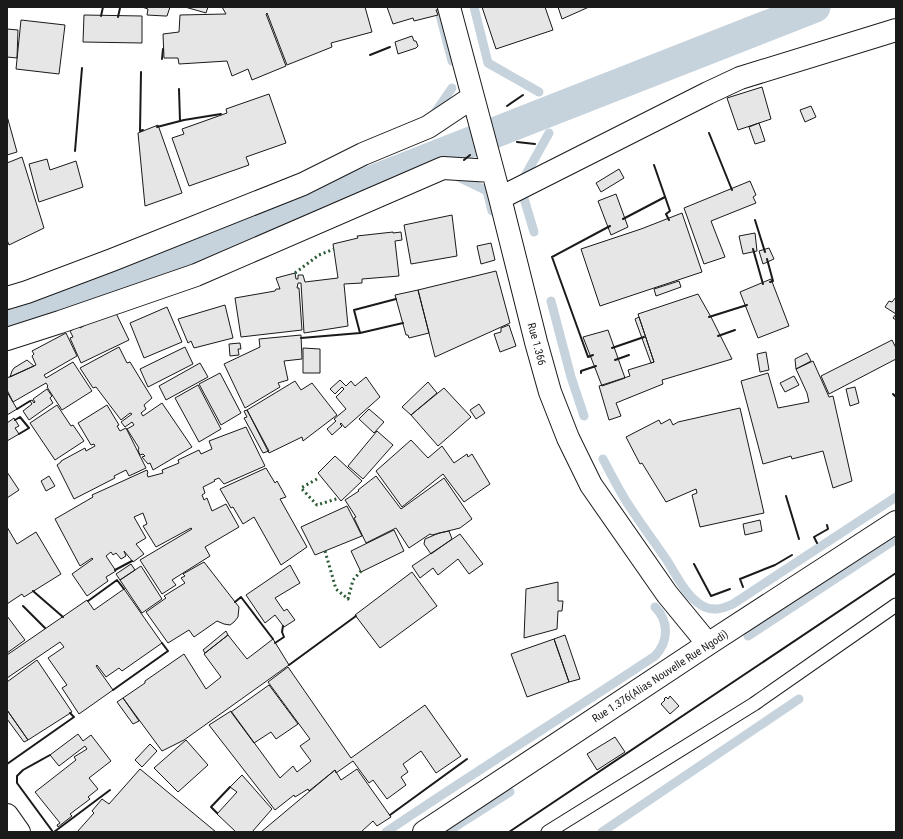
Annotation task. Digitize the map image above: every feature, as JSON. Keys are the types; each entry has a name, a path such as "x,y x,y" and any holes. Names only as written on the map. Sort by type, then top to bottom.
{"street":[{"name":"Rue 1.366","path":"449,7 550,392 568,438 591,485 667,594 708,644"},
{"path":"500,198 740,78 896,30"},
{"path":"7,298 112,260 303,184 363,154 428,127 473,97"},
{"path":"7,339 196,274 443,168 492,171"},
{"name":"Rue 1.376(Alias Nouvelle Rue Ngodi)","path":"424,832 708,644 896,522"},
{"path":"7,815 19,832"}],"lane":[{"path":"548,832 754,704 896,605"}],"building":[{"path":"142,7 170,7 167,16 165,16 147,15 148,9"},
{"path":"185,7 208,7 206,13"},
{"path":"222,7 365,7 372,32 331,43 332,47 287,65 267,13 266,14 286,66 252,80 248,69 232,76 227,61 179,64 178,58 164,58 163,34 179,32 180,15 226,14"},
{"path":"387,7 439,7 440,9 436,10 438,15 414,21 413,18 393,24"},
{"path":"482,7 545,7 553,30 496,49"},
{"path":"558,7 589,7 562,19"},
{"path":"84,15 142,16 142,43 83,42"},
{"path":"21,20 65,25 59,74 16,69"},
{"path":"7,29 18,30 17,58 7,57"},
{"path":"412,36 418,46 398,54 395,42"},
{"path":"762,87 771,119 738,130 727,98"},
{"path":"269,94 286,143 246,157 249,165 189,186 172,138 184,134 182,129 227,113 226,109"},
{"path":"811,106 816,117 805,122 800,110"},
{"path":"7,116 17,152 7,155"},
{"path":"759,123 765,141 755,144 749,127"},
{"path":"158,125 182,193 145,206 138,133"},
{"path":"22,157 44,228 9,245 7,240 7,163"},
{"path":"47,159 50,170 76,161 83,187 39,202 29,164"},
{"path":"619,169 624,178 601,192 596,183"},
{"path":"750,181 756,195 753,197 756,203 711,221 725,257 704,264 684,208"},
{"path":"616,194 628,227 611,235 598,201"},
{"path":"682,213 702,272 600,306 581,249 641,229"},
{"path":"452,215 457,256 411,264 404,225"},
{"path":"401,232 402,240 395,241 399,276 362,279 362,283 344,284 348,326 304,333 301,283 298,283 297,288 299,288 302,330 241,337 235,298 280,289 276,278 295,273 296,279 298,279 298,275 303,275 305,282 338,278 333,244 358,238 357,236"},
{"path":"755,233 757,251 743,254 739,236"},
{"path":"491,243 495,260 481,264 477,246"},
{"path":"769,248 774,259 763,264 759,251"},
{"path":"496,271 510,323 435,357 418,290"},
{"path":"771,279 789,326 758,338 740,292"},
{"path":"679,281 681,287 656,296 654,289"},
{"path":"418,290 429,333 409,338 408,335 406,335 395,295"},
{"path":"698,294 732,359 662,380 663,384 616,403 621,416 609,420 599,386 630,376 628,370 654,362 638,314"},
{"path":"896,297 896,314 885,307 889,301 892,302"},
{"path":"225,305 233,338 194,348 191,341 188,343 178,319"},
{"path":"167,307 182,342 144,358 130,323"},
{"path":"114,309 129,340 81,363 70,338 73,337 70,331 79,326 80,328"},
{"path":"639,317 654,362 651,363 635,319"},
{"path":"509,325 516,346 500,352 494,334 501,332 501,328"},
{"path":"608,330 625,378 602,386 583,337"},
{"path":"66,333 77,356 44,375 46,378 73,362 92,391 62,410 46,383 13,402 7,390 7,378 36,365 32,356 34,354 32,351"},
{"path":"301,335 302,359 284,361 288,380 278,383 280,387 245,408 224,364 260,347 259,339"},
{"path":"892,340 896,348 896,359 829,394 821,376"},
{"path":"240,343 241,349 238,349 239,355 230,356 229,344"},
{"path":"119,347 127,363 130,362 152,398 144,405 146,409 141,413 143,416 162,403 192,447 153,470 150,463 148,464 142,457 145,456 143,454 140,455 138,450 139,448 127,429 134,425 132,422 125,427 121,422 132,414 130,413 121,420 96,387 93,388 80,368"},
{"path":"185,347 193,364 148,387 140,369"},
{"path":"303,348 320,349 320,373 303,373"},
{"path":"766,352 769,370 760,372 757,354"},
{"path":"807,353 811,361 796,369 795,359"},
{"path":"27,360 34,366 10,377 14,368"},
{"path":"813,361 829,397 833,396 852,481 833,488 823,451 792,459 791,456 763,464 741,381 768,373 778,408 809,402 807,393 796,369"},
{"path":"200,363 208,377 166,400 159,386"},
{"path":"220,373 241,413 221,425 199,384"},
{"path":"794,376 799,385 785,392 780,383"},
{"path":"366,377 380,397 345,428 341,423 340,424 342,426 332,435 327,429 336,421 334,419 346,409 336,397 344,389 342,387 335,394 330,389 340,380 346,386 351,381 355,386"},
{"path":"295,381 301,390 312,383 337,415 303,441 302,437 269,453 247,410"},
{"path":"428,382 437,393 411,415 402,407"},
{"path":"198,385 221,429 199,442 175,398"},
{"path":"855,387 859,403 850,406 846,389"},
{"path":"444,388 471,417 438,446 411,415"},
{"path":"47,389 52,396 50,398 53,403 29,420 23,411 32,404 30,401 32,400 34,403 35,402 33,399"},
{"path":"7,392 17,409 7,415"},
{"path":"479,404 485,413 476,419 470,410"},
{"path":"57,405 71,426 73,425 84,441 55,460 30,423"},
{"path":"107,405 119,425 117,426 120,431 126,428 146,468 129,476 126,470 114,476 115,478 74,499 57,465 61,461 85,448 86,451 95,446 94,444 91,445 78,423"},
{"path":"740,408 764,513 700,527 692,495 697,493 696,489 666,502 642,463 640,464 626,437 659,420 661,424 670,419 673,425 678,422"},
{"path":"369,409 384,422 374,433 359,419"},
{"path":"247,410 269,451 263,453 244,418 247,417 244,411"},
{"path":"14,418 19,426 15,428 19,434 7,441 7,423"},
{"path":"246,427 265,466 224,484 219,478 214,480 215,481 203,487 205,493 202,495 204,500 207,498 212,511 226,504 239,527 205,547 210,556 172,580 176,585 162,594 140,560 192,529 191,528 156,547 143,526 147,524 143,513 134,517 146,538 136,544 144,554 133,562 124,551 126,556 121,559 116,553 113,555 111,552 106,556 116,571 106,577 108,581 87,596 72,574 93,559 92,558 80,566 55,519 93,497 92,495 147,470 148,477 163,473 162,470 179,463 178,460 199,450 201,454 212,449 209,441"},
{"path":"377,431 393,445 363,479 348,466"},
{"path":"411,440 428,458 442,446 454,463 467,454 468,457 472,454 490,484 464,502 443,474 402,507 376,471"},
{"path":"335,456 362,481 341,501 318,473"},
{"path":"266,468 275,483 277,481 286,497 280,499 307,547 281,565 254,517 243,524 233,507 231,508 220,489"},
{"path":"7,472 19,490 7,498"},
{"path":"49,476 55,486 46,491 41,481"},
{"path":"376,476 401,509 444,478 472,519 460,528 432,535 430,534 409,548 396,528 366,543 354,518 356,517 345,500 359,491 358,490"},
{"path":"347,506 362,536 315,555 301,527"},
{"path":"760,520 762,531 745,535 743,524"},
{"path":"7,527 17,544 36,532 61,574 24,597 22,594 7,604"},
{"path":"394,530 404,551 361,572 351,551"},
{"path":"449,531 452,539 431,554 424,544 425,539 439,533"},
{"path":"460,534 483,564 469,574 458,559 438,575 433,568 420,578 412,566"},
{"path":"204,562 239,607 238,617 230,625 217,621 194,637 189,630 168,643 146,612 166,598 164,596 185,583 181,578 185,576 183,574"},
{"path":"131,564 135,570 120,580 116,574"},
{"path":"290,565 300,583 275,598 284,611 287,609 295,620 284,627 275,615 265,623 246,595"},
{"path":"141,566 162,599 142,613 120,580"},
{"path":"412,572 437,606 380,648 355,615"},
{"path":"558,582 558,601 563,601 562,611 558,611 557,629 524,638 526,589"},
{"path":"124,589 162,643 122,671 119,668 106,677 97,665 96,666 113,690 79,714 62,688 67,685 48,658 64,647 60,642 7,678 7,655 87,600 94,610"},
{"path":"7,616 25,640 7,653"},
{"path":"226,631 228,635 205,653 203,650"},
{"path":"228,635 247,659 273,639 289,665 184,740 162,751 123,698 184,654 206,689 221,677 204,654"},
{"path":"565,635 580,679 569,682 554,639"},
{"path":"554,639 569,682 527,697 511,654"},
{"path":"37,660 72,712 28,740 7,710 7,682"},
{"path":"288,667 351,758 425,705 461,756 436,773 421,751 403,764 408,772 401,777 406,785 387,799 373,780 369,783 353,761 336,773 335,770 309,791 308,789 295,797 294,795 275,810 209,725 231,711 280,778 293,766 297,772 311,761 300,746 310,739 268,682"},
{"path":"269,685 298,724 276,739 271,732 254,743 231,712"},
{"path":"670,696 679,706 670,714 661,704 666,697 668,699"},
{"path":"123,698 139,721 133,724 117,702"},
{"path":"7,710 28,740 24,742 7,719"},
{"path":"78,734 83,741 91,735 111,761 89,778 98,789 88,797 90,799 70,814 72,816 58,827 57,825 60,823 35,792 76,760 74,757 87,749 85,746 59,766 50,755"},
{"path":"615,737 625,752 597,770 587,754"},
{"path":"186,740 208,765 178,792 154,768"},
{"path":"150,744 157,751 142,767 135,760"},
{"path":"140,769 216,832 77,832 94,813 92,811 102,799 109,804"},
{"path":"357,769 391,817 377,826 373,821 361,832 261,832 335,770 341,780"},
{"path":"242,775 272,809 252,832 236,832 217,814 237,792 230,787"}],"waterway":[{"path":"438,7 452,61"},
{"path":"474,7 488,63 539,92"},
{"path":"7,324 815,7"},
{"path":"432,117 452,88"},
{"path":"534,232 520,185 549,133"},
{"path":"454,175 487,191 492,211"},
{"path":"551,301 571,377 584,416"},
{"path":"603,459 618,488 681,584 695,601 705,607 713,609 733,604 896,497"},
{"path":"748,636 896,539"},
{"path":"386,832 655,656 663,644 666,631 663,618 655,607"},
{"path":"602,832 799,699"},
{"path":"447,832 510,792"}],"hedge":[{"path":"295,273 319,255 334,249"},
{"path":"317,479 301,488 317,505 339,498"},
{"path":"325,551 336,589 348,599 353,580 361,571"}],"wall":[{"path":"101,16 103,7"},
{"path":"118,17 120,8"},
{"path":"370,55 390,47"},
{"path":"162,59 163,49"},
{"path":"75,151 82,68"},
{"path":"141,72 140,131 143,130"},
{"path":"179,89 180,121"},
{"path":"507,106 523,95"},
{"path":"157,127 184,120 221,114"},
{"path":"709,133 732,190"},
{"path":"517,142 535,144"},
{"path":"464,160 470,155"},
{"path":"654,165 670,211 666,214 669,220"},
{"path":"623,219 665,197"},
{"path":"755,220 765,252"},
{"path":"593,355 588,357 552,257 610,226"},
{"path":"753,249 763,284"},
{"path":"767,259 773,281 770,282"},
{"path":"360,333 354,310 396,299"},
{"path":"709,317 747,305"},
{"path":"301,338 360,333 403,323"},
{"path":"718,336 735,330"},
{"path":"612,348 644,337"},
{"path":"615,360 629,355"},
{"path":"581,373 581,371 596,366"},
{"path":"893,394 896,397"},
{"path":"17,409 30,401"},
{"path":"15,420 20,417 29,428 19,434"},
{"path":"786,496 799,539"},
{"path":"817,543 814,537 828,529 827,525"},
{"path":"743,587 740,579 775,565 792,555"},
{"path":"115,570 132,561"},
{"path":"694,564 711,596 730,589"},
{"path":"509,832 896,573"},
{"path":"88,601 117,580 124,589"},
{"path":"33,591 63,617"},
{"path":"235,602 241,597 273,639"},
{"path":"23,606 45,628"},
{"path":"289,665 356,616"},
{"path":"275,643 284,637 282,632 283,626"},
{"path":"113,690 168,651 162,643"},
{"path":"7,764 74,717 70,713"},
{"path":"50,755 23,770 17,776 17,783 53,832"},
{"path":"390,815 467,759"},
{"path":"217,813 211,807 230,787"},
{"path":"54,832 110,790"}]}
